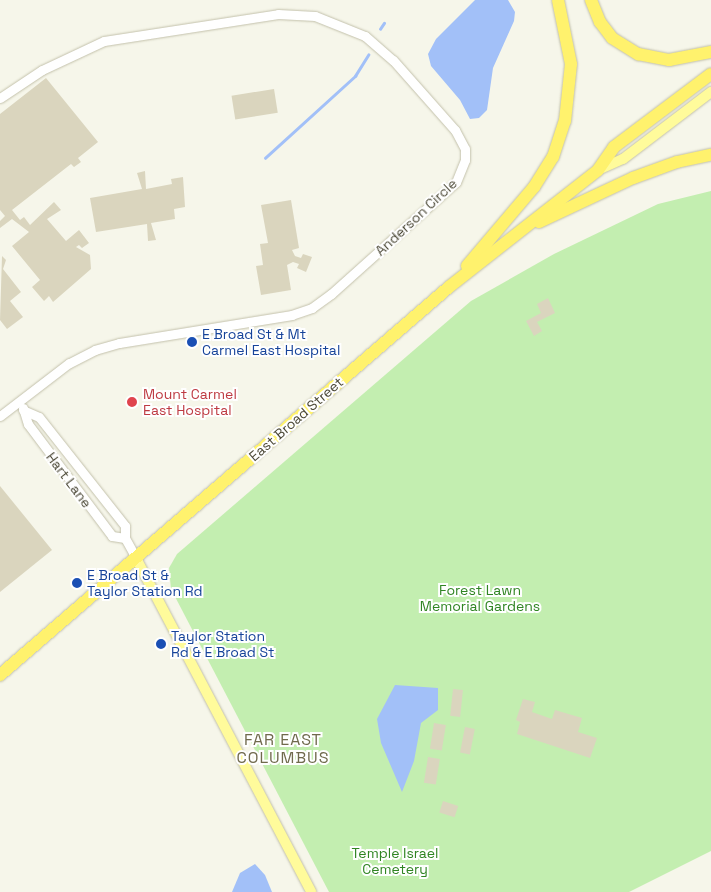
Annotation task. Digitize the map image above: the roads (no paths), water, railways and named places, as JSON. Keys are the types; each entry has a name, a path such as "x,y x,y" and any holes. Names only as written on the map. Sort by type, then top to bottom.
{"highway":[{"path":"449,287 534,187 553,157 565,121 571,84 568,44 558,0"},
{"path":"591,0 600,22 612,38 638,54 670,60 711,52"},
{"name":"East Broad Street","path":"0,676 449,287 598,170 614,147 711,74"},
{"path":"519,231 633,178 677,162 711,155"}],"main road":[{"name":"East Broad Street","path":"598,170 623,159 711,92"},
{"path":"136,558 311,892"}],"street":[{"name":"Anderson Circle","path":"0,98 42,70 104,41 278,14 315,16 365,36 393,60 456,130 465,149 464,167 456,182 331,294 312,308 292,315 107,346 69,363 0,416"},
{"name":"Hart Lane","path":"20,401 28,424 112,536 125,538"},
{"name":"Hart Lane","path":"24,410 39,417 125,526 125,538 136,558"}],"water":[{"path":"475,0 508,0 515,12 514,21 493,68 487,110 479,118 470,119 460,100 431,66 428,54 436,39"},
{"path":"395,685 438,688 438,710 421,723 414,761 402,792 381,743 377,719"},
{"path":"255,864 265,875 272,892 232,892 240,873"}],"waterway":[{"path":"380,29 384,23"},
{"path":"265,158 355,76 368,55"}],"place":[{"name":"E Broad St & Mt Carmel East Hospital","path":"192,342"},
{"name":"Mount Carmel East Hospital","path":"132,402"},
{"name":"E Broad St & Taylor Station Rd","path":"77,583"},
{"name":"Taylor Station Rd & E Broad St","path":"161,644"}],"district":[{"name":"FAR EAST COLUMBUS","path":"283,749"}],"park label":[{"name":"Forest Lawn Memorial Gardens","path":"480,598"},
{"name":"Temple Israel Cemetery","path":"395,862"}]}
